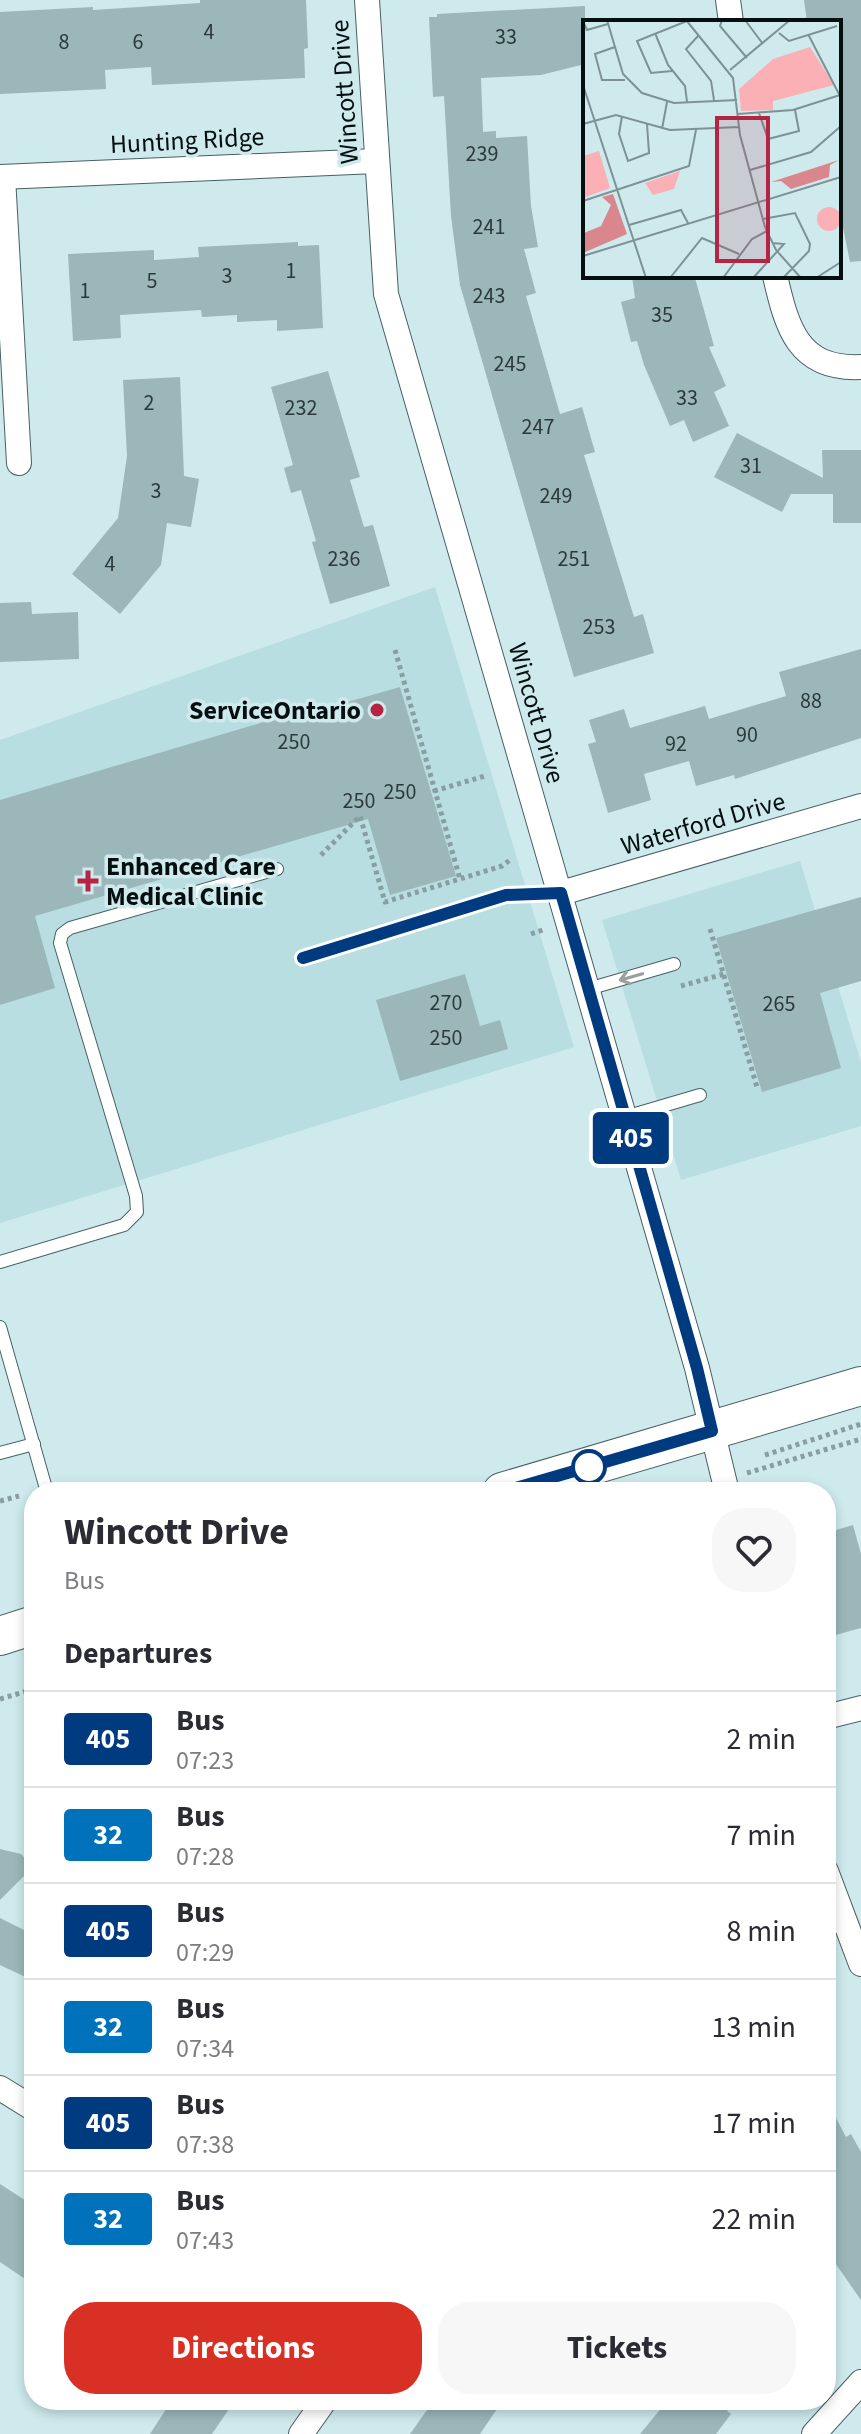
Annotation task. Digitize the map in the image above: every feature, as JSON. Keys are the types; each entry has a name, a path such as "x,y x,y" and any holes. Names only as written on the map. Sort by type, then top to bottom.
{"main road":[{"path":"536,1482 861,1386"},
{"path":"0,1636 24,1628"}],"street":[{"name":"Wincott Drive","path":"367,0 386,294 697,1368 725,1482"},
{"path":"728,0 731,20"},
{"name":"Hunting Ridge","path":"2,177 377,161"},
{"path":"2,177 19,463"},
{"path":"775,278 784,315 795,340 813,357 839,368 861,367"},
{"name":"Waterford Drive","path":"561,893 861,806"},
{"path":"836,1714 861,1708"},
{"path":"836,1928 861,1964"},
{"path":"0,2088 24,2103"},
{"path":"836,2410 861,2382"},
{"path":"301,2434 318,2410"},
{"path":"814,2434 836,2410"}],"lane":[{"path":"0,1262 124,1225 137,1212 136,1196 60,943 62,934 70,928 277,869"},
{"path":"303,958 506,895 561,893"},
{"path":"588,989 674,964"},
{"path":"625,1117 700,1095"},
{"path":"0,1327 44,1482"},
{"path":"0,1453 34,1444"}],"path":[{"path":"395,650 460,879"},
{"path":"434,791 485,776"},
{"path":"321,855 360,816 385,902 502,866 510,860"},
{"path":"710,929 757,1087"},
{"path":"531,934 543,930"},
{"path":"765,1455 861,1424"},
{"path":"751,1472 861,1439"},
{"path":"0,1501 19,1496"},
{"path":"0,1699 24,1692"}],"shaded area":[{"path":"435,587 574,1047 0,1223 0,740"},
{"path":"800,861 861,1062 861,1126 681,1180 602,920"}],"building":[{"path":"200,0 306,0 308,48 304,49 305,78 152,85 151,67 105,70 106,89 0,94 0,12 93,7 93,10 200,3"},
{"path":"804,0 861,0 861,261 850,262 841,218 841,20 807,20"},
{"path":"585,6 583,64 541,75 481,78 483,132 496,131 496,138 527,136 531,206 538,247 524,249 536,293 526,296 560,414 582,407 595,452 584,455 634,617 643,614 654,653 574,677 460,285 451,216 444,96 433,97 429,17 437,17 437,14"},
{"path":"298,242 298,246 319,245 323,328 277,331 277,320 237,322 237,315 202,317 201,310 120,315 121,338 73,341 68,254 154,250 154,260 199,257 198,247"},
{"path":"632,278 695,278 714,346 709,347 726,386 714,392 729,426 693,442 684,420 670,426 637,341 631,342 621,302 635,298"},
{"path":"328,371 360,477 350,480 364,527 373,525 390,586 330,604 301,490 291,493 284,468 293,465 271,387"},
{"path":"180,377 184,476 199,479 191,527 167,523 161,565 120,614 72,574 118,518 127,456 123,380"},
{"path":"737,433 823,478 822,450 861,450 861,523 833,523 833,494 791,494 782,512 714,477"},
{"path":"31,602 32,614 78,612 79,659 0,662 0,603"},
{"path":"861,649 861,738 735,779 734,775 696,786 689,761 644,774 651,800 608,813 588,744 596,742 589,720 624,709 630,728 705,706 709,719 786,696 779,672"},
{"path":"400,687 456,876 390,895 368,819 35,916 55,988 0,1005 0,800 301,711 302,715"},
{"path":"861,897 861,981 820,993 841,1068 762,1092 716,938"},
{"path":"465,974 480,1026 500,1020 508,1049 400,1081 376,1000"},
{"path":"853,1525 861,1554 861,1628 836,1635 836,1530"},
{"path":"0,1849 24,1857 24,1876 0,1900"},
{"path":"0,1918 24,1930 24,1976 0,1965"},
{"path":"836,2118 846,2137 851,2134 861,2152 861,2300 836,2264"},
{"path":"0,2184 24,2200 24,2278 0,2262"},
{"path":"166,2410 228,2410 212,2434 150,2434"},
{"path":"427,2410 496,2410 480,2434 410,2434"},
{"path":"660,2410 726,2410 731,2414 716,2434 640,2434"}],"bus line":[{"name":"405","path":"303,958 506,895 561,893 697,1368 712,1431 536,1482"}],"place":[{"name":"ServiceOntario","path":"377,710"},
{"name":"Enhanced Care Medical Clinic","path":"88,881"}]}
